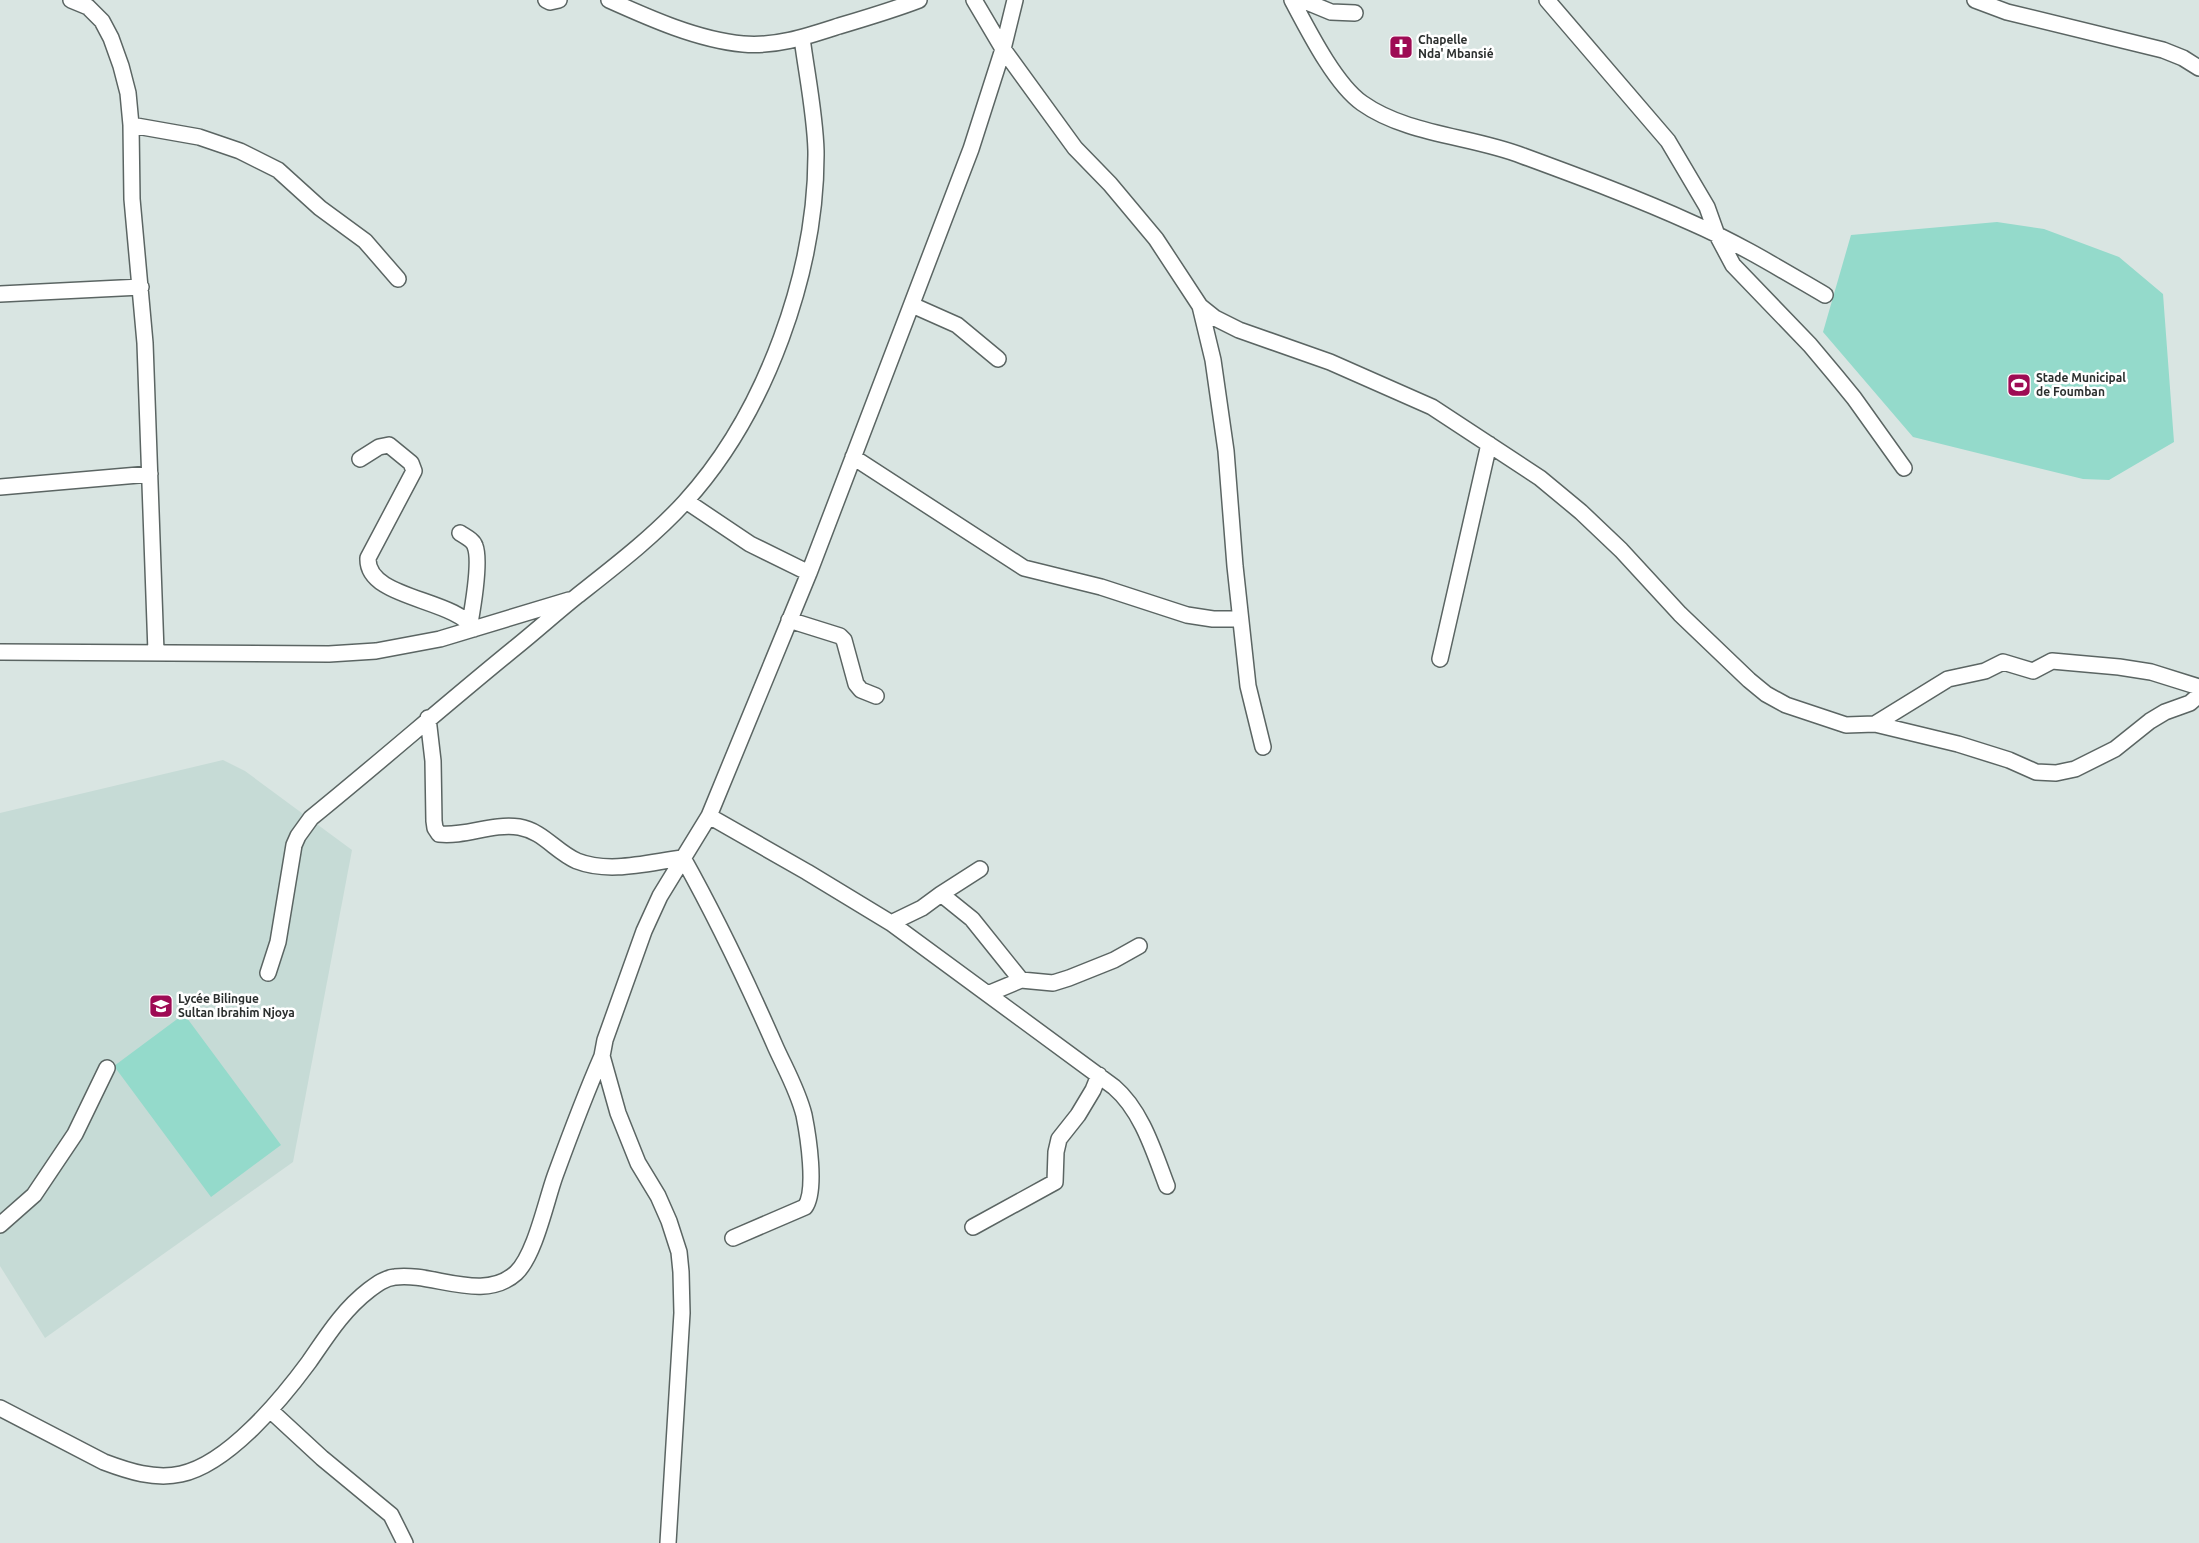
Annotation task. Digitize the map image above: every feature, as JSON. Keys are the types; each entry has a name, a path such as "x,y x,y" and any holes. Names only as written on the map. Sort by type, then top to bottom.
{"street":[{"path":"71,0 87,4 102,21 122,66 128,93 131,125 132,199 146,343 156,652"},
{"path":"546,0 550,2 559,0"},
{"path":"609,0 663,23 714,39 743,44 769,44 802,38 919,0"},
{"path":"974,0 1004,49 1074,148 1116,190 1156,239 1200,306 1210,342 1226,451 1240,619 1248,686 1263,748"},
{"path":"0,1408 104,1462 141,1474 180,1475 202,1468 230,1449 270,1410 301,1373 346,1310 367,1291 386,1279 396,1276 490,1286 516,1273 530,1250 584,1098 602,1056 613,1016 644,931 660,896 709,816 809,573 971,149 1004,49 1015,0"},
{"path":"1292,0 1322,53 1346,88 1360,102 1382,115 1428,131 1489,144 1522,155 1692,223 1717,234 1825,295"},
{"path":"1302,0 1331,12 1355,13"},
{"path":"1547,0 1668,141 1707,207 1717,234 1733,264 1810,345 1842,383 1904,468"},
{"path":"1975,0 2007,12 2163,50 2183,58 2199,68"},
{"path":"268,972 278,942 292,856 298,836 311,818 428,718 631,554 686,501 731,443 746,418 770,367 793,303 807,244 816,153 802,38"},
{"path":"131,125 199,137 240,151 278,170 320,208 365,241 398,279"},
{"path":"0,294 141,287"},
{"path":"912,305 957,325 998,359"},
{"path":"1200,306 1215,318 1239,330 1330,362 1432,407 1540,478 1581,512 1621,550 1680,614 1766,694 1786,705 1846,725 1875,724 1958,744 2009,760 2036,772 2056,773 2075,770 2115,749 2150,721 2164,712 2190,703 2199,695"},
{"path":"1440,659 1489,444"},
{"path":"360,458 379,447 389,445 411,463 414,471 368,558 368,566 372,574 379,581 408,595 454,611 472,626"},
{"path":"853,457 1024,568 1101,586 1187,616 1213,619 1240,619"},
{"path":"0,487 150,474"},
{"path":"686,501 750,544 809,573"},
{"path":"460,533 472,541 476,548 472,626"},
{"path":"0,652 281,654 376,651 440,639 472,626 575,598"},
{"path":"789,620 840,636 844,640 856,684 861,690 876,696"},
{"path":"1875,724 1948,679 1985,671 2003,662 2034,671 2052,661 2119,667 2152,672 2199,687"},
{"path":"428,718 434,821 435,828 439,834 516,826 532,829 571,857 598,866 624,866 683,858"},
{"path":"709,816 891,923 990,994 1123,1094 1139,1119 1167,1186"},
{"path":"683,858 758,1008 796,1091 804,1114 811,1189 809,1201 805,1208 733,1238"},
{"path":"891,923 922,908 980,869"},
{"path":"941,894 972,919 1021,980"},
{"path":"990,994 1021,980 1052,983 1114,960 1139,946"},
{"path":"602,1056 629,1142 669,1221 679,1252 682,1272 682,1312 668,1543"},
{"path":"0,1225 34,1195 75,1134 107,1068"},
{"path":"973,1227 1054,1182 1059,1139 1088,1098 1099,1075"},
{"path":"270,1410 322,1458 391,1515 404,1543"}],"shaded area":[{"name":"Lycée Bilingue Sultan Ibrahim Njoya","path":"223,760 245,771 352,850 293,1162 45,1338 0,1266 0,813"}],"green space":[{"name":"Stade Municipal de Foumban","path":"1997,222 2044,229 2119,257 2163,294 2174,442 2109,480 2083,479 1913,437 1823,332 1851,235"},
{"path":"184,1014 281,1145 211,1197 114,1066"}],"place":[{"name":"Chapelle Nda' Mbansié","path":"1401,47"},
{"name":"Stade Municipal de Foumban","path":"2019,385"},
{"name":"Lycée Bilingue Sultan Ibrahim Njoya","path":"161,1006"}]}
